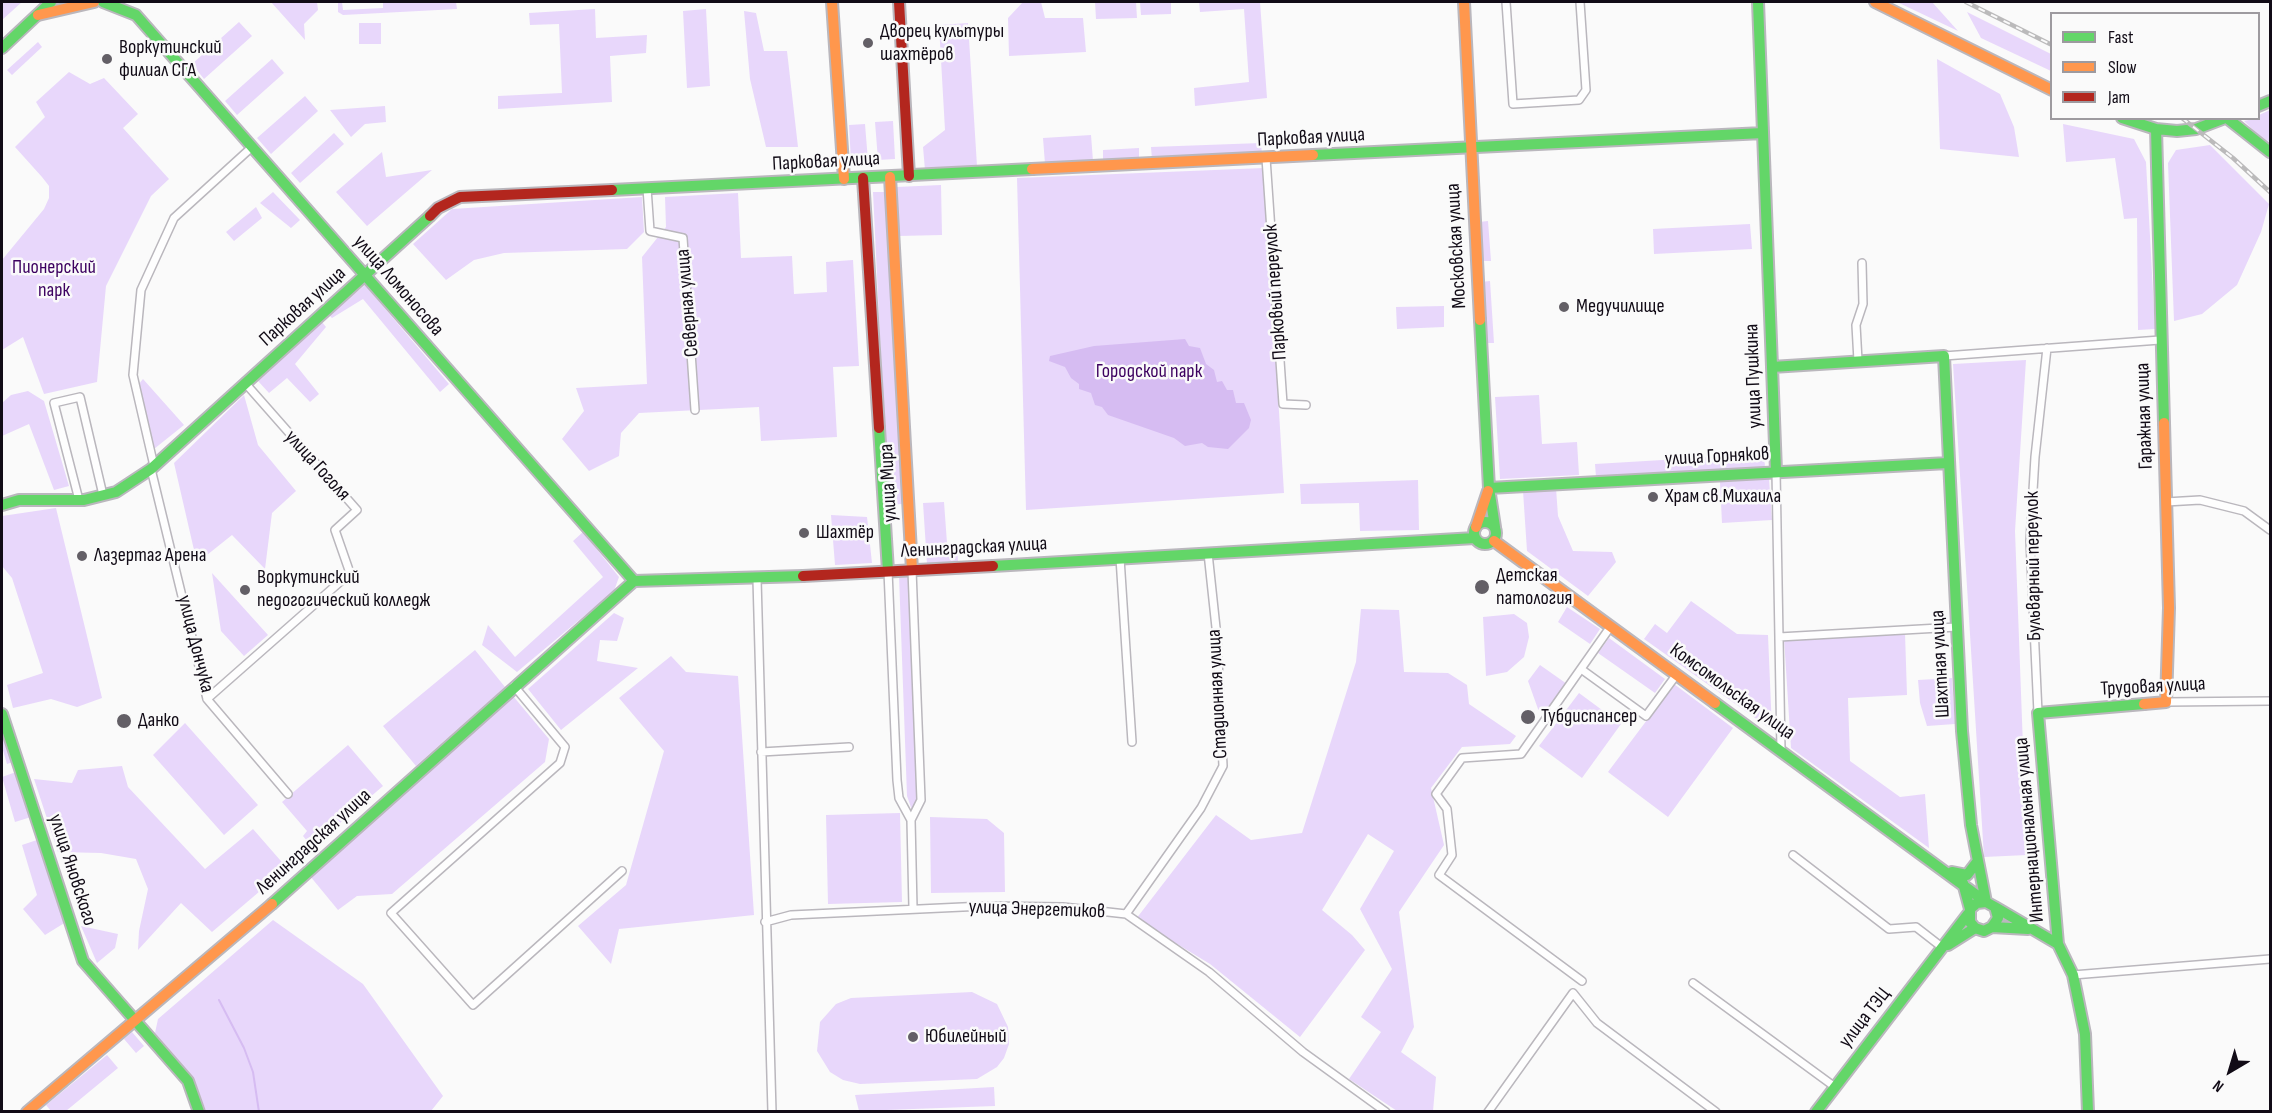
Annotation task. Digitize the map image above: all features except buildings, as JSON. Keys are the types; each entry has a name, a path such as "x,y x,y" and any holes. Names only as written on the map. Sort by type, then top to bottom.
{"street":[{"path":"2,48 51,2"},
{"path":"38,15 94,2"},
{"name":"улица Ломоносова","path":"103,2 136,15"},
{"name":"улица Ломоносова","path":"132,2 136,15 634,581"},
{"path":"832,2 844,179"},
{"path":"898,2 909,176"},
{"name":"Московская улица","path":"1464,2 1470,148 1490,488 1495,527"},
{"path":"1506,2 1513,104 1579,100 1586,90 1580,2"},
{"name":"улица Пушкина","path":"1758,2 1776,471 1781,750"},
{"path":"1875,2 2050,89"},
{"path":"2128,120 2156,129 2187,131 2220,120"},
{"path":"2229,120 2271,152"},
{"name":"Гаражная улица","path":"2156,129 2169,608 2166,702"},
{"name":"Парковая улица","path":"2,505 19,500 79,500 116,492 152,468 438,208 460,197 1763,133"},
{"name":"улица Дончука","path":"252,147 174,218 141,290 133,375 152,468 207,699 288,794"},
{"name":"Парковый переулок","path":"1266,158 1283,404 1306,405"},
{"name":"улица Мира","path":"890,177 912,570 921,800 911,820"},
{"name":"улица Мира","path":"863,178 888,572 897,780 899,798 911,820 913,908"},
{"name":"Северная улица","path":"647,188 650,231 683,238 695,410"},
{"path":"1858,361 1856,325 1863,304 1862,263"},
{"path":"1772,367 2160,340"},
{"name":"Бульварный переулок","path":"2038,713 2030,541 2034,457 2047,348"},
{"name":"Шахтная улица","path":"1944,356 1962,730 1977,862 1990,904"},
{"name":"улица Гоголя","path":"207,699 350,573 335,530 357,510 246,384"},
{"path":"79,500 54,403 80,397 103,495"},
{"name":"улица Горняков","path":"1490,488 1948,463"},
{"name":"Московская улица","path":"1475,532 1490,488"},
{"path":"2166,502 2200,500 2244,511 2271,530"},
{"path":"1487,522 1495,527 1497,532 1494,541 1483,544 1475,532 1487,522"},
{"name":"Ленинградская улица","path":"27,1112 216,954 634,581 757,579 888,572 1208,553 1475,532"},
{"name":"Комсомольская улица","path":"1494,541 1963,882 1990,904 2031,929"},
{"name":"Стадионная улица","path":"1126,914 1201,808 1223,766 1218,648 1208,553"},
{"path":"1120,558 1132,742"},
{"path":"757,579 772,1112"},
{"path":"1582,981 1439,875 1452,855 1447,809 1436,794 1462,758 1521,754 1611,626"},
{"path":"1779,637 1957,627"},
{"path":"1581,669 1646,716 1677,674"},
{"path":"514,686 565,747 560,763 391,913 473,1005 621,871"},
{"name":"Трудовая улица","path":"2038,713 2166,702 2271,701"},
{"name":"Интернациональная улица","path":"2038,713 2058,944"},
{"name":"улица Яновского","path":"2,714 83,961 189,1081 199,1112"},
{"path":"761,752 849,747"},
{"path":"1793,855 1889,929 1916,927 1943,948 1975,928"},
{"path":"1948,872 1967,875 1977,862"},
{"path":"1963,882 1975,928"},
{"path":"1969,912 1977,903 1990,904 1998,918 1992,927"},
{"name":"улица Энергетиков","path":"765,922 791,915 913,908 1063,907 1126,914 1209,972 1303,1052 1386,1112"},
{"name":"улица ТЭЦ","path":"1816,1112 1969,912"},
{"path":"1975,928 1984,931 1992,927 2031,929 2058,944 2073,975 2085,1034 2088,1112"},
{"path":"2073,975 2271,959"},
{"path":"1693,983 1835,1087"},
{"path":"1488,1112 1573,993 1597,1023 1716,1112"}],"green space":[{"path":"2,2 22,2 2,20"},
{"path":"271,2 317,2 318,10 304,24 305,40"},
{"path":"338,2 342,2 343,10 383,8 383,2 456,2 457,9 343,15 338,12"},
{"path":"1023,2 1041,2 1045,18 1083,18 1086,52 1009,56 1008,18"},
{"path":"1095,2 1136,2 1137,18 1096,19"},
{"path":"1140,2 1171,2 1171,14 1141,15"},
{"path":"1199,2 1260,2 1267,98 1195,106 1194,88 1249,82 1244,9 1200,12"},
{"path":"1897,2 1932,2 1958,31"},
{"path":"595,9 596,38 647,35 646,53 610,56 612,102 498,109 498,96 562,93 559,24 530,25 529,13"},
{"path":"706,9 710,86 687,88 683,11"},
{"path":"744,11 756,13 764,51 787,51 798,147 766,147 750,79"},
{"path":"1967,12 2050,54 2050,71 1981,38"},
{"path":"239,22 252,36 204,79 192,64"},
{"path":"359,23 381,23 381,44 359,44"},
{"path":"968,23 977,166 925,170 923,147 945,130 939,25"},
{"path":"38,42 42,47 12,75 7,70"},
{"path":"272,59 284,73 237,115 225,101"},
{"path":"1937,59 2000,94 2014,127 2019,157 1940,149"},
{"name":"Пионерский парк","path":"69,72 90,84 104,78 138,114 123,128 169,179 151,196 106,286 97,382 44,394 23,337 2,350 2,260 44,209 49,198 49,186 15,147 45,117 36,102"},
{"path":"305,96 318,111 271,154 257,138"},
{"path":"385,106 386,122 365,124 351,137 330,110"},
{"path":"2270,110 2267,144 2244,121 2260,120 2260,115"},
{"path":"893,121 895,159 878,160 875,122"},
{"path":"865,124 868,161 851,162 849,125"},
{"path":"2063,124 2134,139 2146,162 2155,329 2138,330 2137,218 2124,219 2115,158 2066,162"},
{"path":"334,133 344,144 300,183 291,173"},
{"path":"1091,135 1093,161 1045,164 1043,138"},
{"path":"1261,143 1262,155 1152,160 1151,147"},
{"path":"2210,145 2269,204 2261,232 2237,285 2202,314 2174,321 2168,163 2176,150"},
{"path":"1139,148 1139,161 1103,163 1103,150"},
{"path":"382,152 386,177 432,170 367,226 336,192"},
{"name":"Городской парк","path":"1264,168 1284,493 1026,510 1017,178"},
{"path":"941,185 942,235 898,236 896,187"},
{"path":"273,192 300,220 291,228 260,203"},
{"path":"873,192 886,192 902,504 888,505"},
{"path":"738,193 741,258 792,256 794,294 827,292 826,262 853,260 859,366 833,367 837,437 761,441 759,407 639,413 621,433 619,456 589,471 562,439 584,411 576,388 647,384 642,257 666,227 665,197"},
{"path":"642,197 644,232 627,249 504,253 474,260 446,280 413,244 452,209"},
{"path":"256,207 262,218 234,241 226,232"},
{"path":"1488,221 1491,261 1482,261 1479,222"},
{"path":"1750,224 1752,249 1654,254 1653,229"},
{"path":"1490,281 1494,343 1485,343 1481,282"},
{"path":"365,285 449,384 440,392 363,299 332,318 329,315"},
{"path":"1444,306 1444,327 1397,329 1396,307"},
{"path":"322,322 326,327 295,364 319,394 310,402 287,378 269,393 258,381"},
{"path":"2026,360 2015,531 2027,855 1984,857 1953,364"},
{"path":"143,379 184,425 154,449 138,385"},
{"path":"28,391 44,401 69,486 54,490 29,424 2,436 2,403 11,395"},
{"path":"244,395 258,445 296,491 272,513 265,569 232,535 197,563 174,463"},
{"path":"1539,395 1542,444 1577,442 1579,475 1500,479 1495,397"},
{"path":"1764,454 1765,467 1596,477 1595,464"},
{"path":"1769,479 1772,520 1722,523 1720,482"},
{"path":"1418,480 1419,530 1360,531 1359,503 1301,504 1300,484"},
{"path":"1556,488 1558,516 1573,551 1612,552 1616,562 1588,596 1527,551 1523,491"},
{"path":"944,502 947,543 957,543 958,562 927,564 923,503"},
{"path":"56,508 102,698 77,707 51,699 13,708 7,685 43,673 12,578 2,566 2,516"},
{"path":"831,515 867,517 872,563 835,565"},
{"path":"583,532 619,577 614,591 517,672 482,645 488,625 515,657 603,577 573,541"},
{"path":"212,573 268,635 244,656 221,631"},
{"path":"899,576 910,576 919,800 914,816 907,796"},
{"path":"1691,601 1737,634 1768,635 1772,730 1644,639 1655,624 1667,633"},
{"path":"1567,607 1600,629 1590,644 1558,622"},
{"path":"1361,609 1399,610 1404,672 1448,673 1467,685 1469,704 1516,736 1510,744 1462,747 1431,788 1444,845 1399,912 1414,1027 1401,1052 1436,1077 1433,1111 1397,1111 1349,1079 1381,1032 1361,1017 1392,969 1360,909 1394,851 1368,834 1322,910 1352,935 1365,950 1300,1037 1210,964 1136,919 1216,815 1251,840 1302,833 1356,662"},
{"path":"614,613 624,618 617,641 600,640 597,661 638,668 561,730 528,689"},
{"path":"1514,614 1527,623 1529,637 1524,657 1507,672 1486,676 1483,617"},
{"path":"1905,633 1907,695 1848,698 1850,761 1900,797 1925,794 1929,848 1791,748 1784,638"},
{"path":"1609,638 1665,679 1655,693 1598,653"},
{"path":"475,650 505,687 416,766 383,726"},
{"path":"671,656 686,672 738,676 754,915 619,929 611,964 578,926 626,885 664,751 619,698"},
{"path":"1540,665 1567,684 1545,716 1538,709 1528,681"},
{"path":"1952,678 1955,724 1927,726 1920,703 1918,680"},
{"path":"1674,684 1733,728 1668,817 1608,772"},
{"path":"1579,693 1621,724 1582,778 1539,746"},
{"path":"513,696 549,739 545,762 392,894 357,896 338,910 310,876"},
{"path":"185,723 258,805 224,835 153,755"},
{"path":"2,729 13,762 7,764 2,747"},
{"path":"348,745 383,786 312,847 303,836 307,831 282,802"},
{"path":"122,766 128,787 205,869 253,829 287,868 212,932 181,903 138,950 139,931 148,889 136,859 101,853 58,852 34,779 72,783 78,770"},
{"path":"16,772 31,817 15,822 2,777"},
{"path":"900,813 902,902 828,904 826,815"},
{"path":"930,817 987,819 1004,833 1005,892 931,893"},
{"path":"40,839 66,922 45,935 23,909 37,895 22,845"},
{"path":"273,920 363,984 443,1096 431,1111 206,1111 193,1077 155,1033 158,1019"},
{"path":"81,926 118,934 115,948 97,963"},
{"name":"Юбилейный","path":"972,992 997,1004 1008,1027 1009,1044 1004,1058 997,1067 977,1079 860,1084 843,1080 830,1072 817,1051 820,1022 836,1004 851,998"},
{"path":"132,1032 144,1046 136,1053 124,1039"},
{"path":"107,1055 118,1068 66,1111 51,1111 46,1105"},
{"path":"994,1087 995,1106 859,1111 855,1095"}],"shaded area":[{"path":"1185,339 1189,346 1200,348 1206,364 1214,370 1217,382 1222,381 1227,390 1233,390 1236,403 1244,403 1251,420 1249,428 1228,449 1208,447 1202,443 1185,446 1174,438 1108,415 1102,407 1095,405 1091,393 1079,389 1079,384 1071,378 1065,367 1049,361 1050,356 1094,346"}],"waterway":[{"path":"219,1000 244,1048 253,1072 259,1112"}],"railway":[{"path":"1966,2 2050,44"},
{"path":"2185,120 2233,158 2270,192"}],"traffic: fast":[{"path":"2,48 51,2"},
{"path":"103,2 136,15 634,581"},
{"path":"1758,2 1776,471"},
{"path":"2260,105 2270,101"},
{"path":"2128,120 2156,129 2177,131 2196,129 2220,120"},
{"path":"2230,120 2270,152"},
{"path":"2156,129 2164,423"},
{"path":"1313,155 1763,133"},
{"path":"612,190 1032,169"},
{"path":"2,505 19,500 84,500 116,492 151,469 430,216"},
{"path":"1480,320 1489,488 1495,527"},
{"path":"1772,367 1944,356 1962,731 1971,825 1986,902"},
{"path":"879,428 888,571"},
{"path":"1489,488 1948,463"},
{"path":"1485,522 1493,525 1496,533 1493,541 1485,544 1477,541 1474,533 1477,525 1485,522"},
{"path":"993,566 1475,538"},
{"path":"272,904 634,581 803,576"},
{"path":"1715,703 1986,902"},
{"path":"2088,1112 2085,1034 2073,975 2058,944 2038,713 2144,704"},
{"path":"2,714 83,961 188,1081 199,1112"},
{"path":"1952,872 1967,875 1977,862"},
{"path":"1963,883 1970,909 1970,922 1975,928 1984,931 1992,927 1998,918 1995,907 1986,902 1977,903 1970,909"},
{"path":"1995,907 2058,944"},
{"path":"1816,1112 1968,914"},
{"path":"1992,927 2028,929"},
{"path":"1948,945 1975,928"}],"traffic: slow":[{"path":"38,15 94,2"},
{"path":"832,2 844,179"},
{"path":"1464,2 1480,320"},
{"path":"1875,2 2050,89"},
{"path":"1032,169 1313,155"},
{"path":"890,177 912,570"},
{"path":"2144,704 2166,702 2169,608 2164,423"},
{"path":"1476,527 1488,491"},
{"path":"1494,541 1715,703"},
{"path":"27,1112 272,904"}],"traffic: jam":[{"path":"899,2 909,176"},
{"path":"863,178 879,428"},
{"path":"430,216 438,208 460,197 612,190"},
{"path":"803,576 993,566"}],"place":[{"name":"Дворец культуры шахтёров","path":"868,43"},
{"name":"Воркутинский филиал СГА","path":"107,59"},
{"name":"Медучилище","path":"1564,307"},
{"name":"Храм св.Михаила","path":"1653,497"},
{"name":"Шахтёр","path":"804,533"},
{"name":"Лазертаг Арена","path":"82,556"},
{"name":"Детская патология","path":"1482,587"},
{"name":"Воркутинский педогогический колледж","path":"245,590"},
{"name":"Тубдиспансер","path":"1528,717"},
{"name":"Данко","path":"124,721"},
{"name":"Юбилейный","path":"913,1037"}]}
